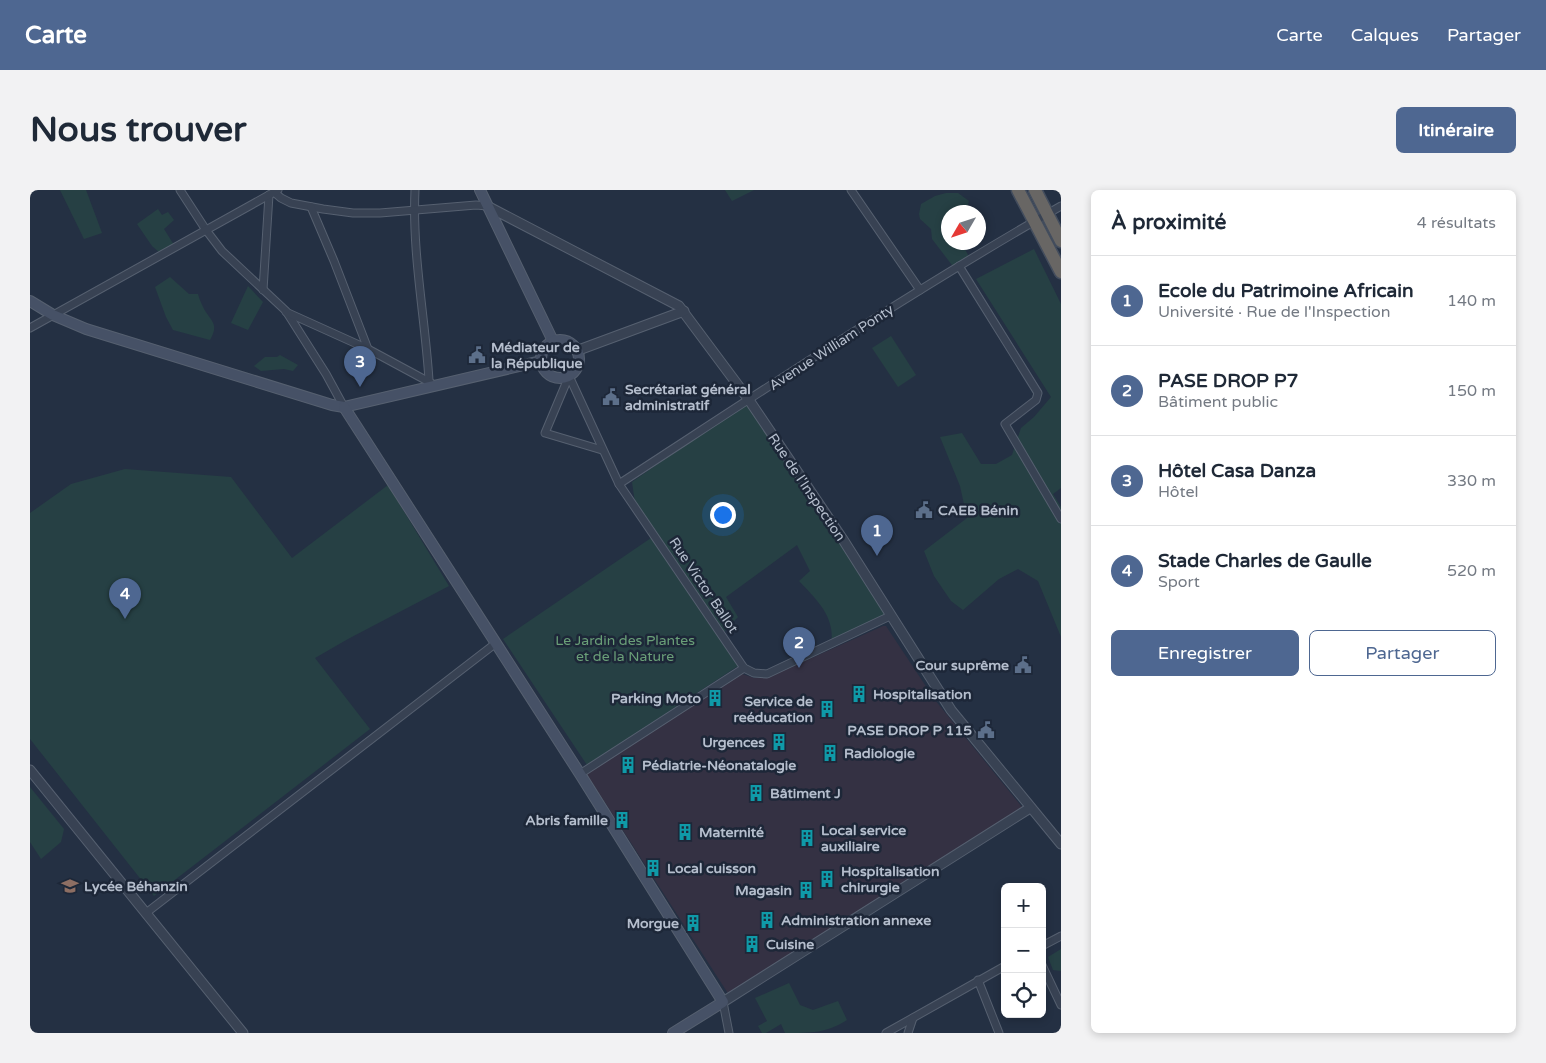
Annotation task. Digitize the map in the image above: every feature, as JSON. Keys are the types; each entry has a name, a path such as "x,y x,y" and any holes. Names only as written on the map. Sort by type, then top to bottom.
{"highway":[{"path":"1018,190 1061,272"},
{"path":"1035,190 1061,241"}],"main road":[{"path":"480,190 553,341"},
{"path":"30,301 53,315 86,329 314,400 344,407 432,383 541,361"},
{"path":"553,341 566,342 576,351 578,357 577,366 569,376 560,378 551,376 544,370 541,361 543,349 553,341"},
{"path":"344,407 580,774 723,1002 673,1033"}],"street":[{"path":"180,190 206,230 229,259 286,312 326,374 344,407"},
{"path":"415,190 414,209 432,383"},
{"path":"851,190 920,290"},
{"path":"30,328 273,192"},
{"path":"273,192 292,203 353,213 380,213 476,205 487,206"},
{"path":"263,290 273,192"},
{"name":"Rue de l'Inspection","path":"487,206 673,302 684,311 749,400 842,538 951,710 1061,844"},
{"name":"Avenue William Ponty","path":"619,484 800,365 959,266 1061,206"},
{"path":"311,207 338,270 368,350"},
{"path":"959,266 1038,393 1036,400 1004,424 1061,519"},
{"path":"576,351 684,311"},
{"path":"286,312 368,350 432,383"},
{"path":"569,376 545,433 602,450"},
{"name":"Rue Victor Ballot","path":"569,376 619,484 744,668"},
{"path":"580,774 744,668 760,674 767,674 890,616"},
{"path":"146,914 496,643"},
{"path":"30,770 243,1033"},
{"path":"728,1033 723,1002 1030,808"},
{"path":"1046,944 1061,936"},
{"path":"886,1033 1001,968"},
{"path":"1046,973 1061,1005"},
{"path":"978,980 999,1033"},
{"path":"908,1033 913,1018"}],"shaded area":[{"path":"886,626 935,700 1022,807 729,995 586,773 742,674 754,678 767,678"}],"green space":[{"path":"60,190 86,190 102,233 84,239"},
{"path":"725,190 754,190 732,201"},
{"path":"946,193 958,193 969,201 968,205 941,205 941,250 966,250 969,257 955,269 932,239 931,229 920,219 921,204 935,196"},
{"path":"158,209 162,215 168,212 174,220 164,229 174,245 160,253 152,246 137,224"},
{"path":"1034,249 1061,304 1061,488 1053,494 1061,507 1061,637 1038,581 1018,569 999,579 963,610 951,601 934,576 924,551 967,518 960,486 940,437 962,433 981,464 996,464 1012,455 1021,428 1034,417 1051,397 976,279"},
{"path":"170,277 189,294 198,294 203,307 213,322 214,330 210,340 173,330 155,287"},
{"path":"248,286 263,302 248,330 231,323"},
{"path":"891,336 916,375 898,387 872,348"},
{"path":"280,355 298,365 293,371 284,369 261,371 254,366 265,357 277,357"},
{"name":"Le Jardin des Plantes et de la Nature","path":"749,400 890,616 831,644 832,634 828,617 818,602 799,581 810,571 797,545 726,597 738,617 722,634 636,510 632,482"},
{"path":"125,469 231,477 292,558 388,485 449,586 315,658 370,729 154,896 30,739 30,513 71,484"},
{"name":"Le Jardin des Plantes et de la Nature","path":"651,538 738,666 587,765 503,639"},
{"path":"30,787 64,829 61,842 41,859 30,842"},
{"path":"1061,949 1061,971 1053,970 1048,957"},
{"path":"789,983 800,1005 813,1010 838,1001 847,1020 825,1030 785,1033 781,1024 766,1033 762,1033 758,1026 767,1021 755,998"}],"place":[{"name":"Médiateur de la République","path":"477,355"},
{"name":"Hôtel Casa Danza","path":"360,387"},
{"name":"Secrétariat général administratif","path":"611,397"},
{"name":"CAEB Bénin","path":"924,510"},
{"name":"Ecole du Patrimoine Africain","path":"877,556"},
{"name":"Stade Charles de Gaulle","path":"125,619"},
{"name":"Cour suprême","path":"1023,665"},
{"name":"PASE DROP P7","path":"799,668"},
{"name":"Hospitalisation","path":"859,694"},
{"name":"Parking Moto","path":"715,698"},
{"name":"Service de reéducation","path":"827,709"},
{"name":"PASE DROP P 115","path":"986,730"},
{"name":"Urgences","path":"779,742"},
{"name":"Radiologie","path":"830,753"},
{"name":"Pédiatrie-Néonatalogie","path":"628,765"},
{"name":"Bâtiment J","path":"756,793"},
{"name":"Abris famille","path":"622,820"},
{"name":"Maternité","path":"685,832"},
{"name":"Local service auxiliaire","path":"807,838"},
{"name":"Local cuisson","path":"653,868"},
{"name":"Hospitalisation chirurgie","path":"827,879"},
{"name":"Lycée Béhanzin","path":"70,886"},
{"name":"Magasin","path":"806,890"},
{"name":"Administration annexe","path":"767,920"},
{"name":"Morgue","path":"693,923"},
{"name":"Cuisine","path":"752,944"}]}
